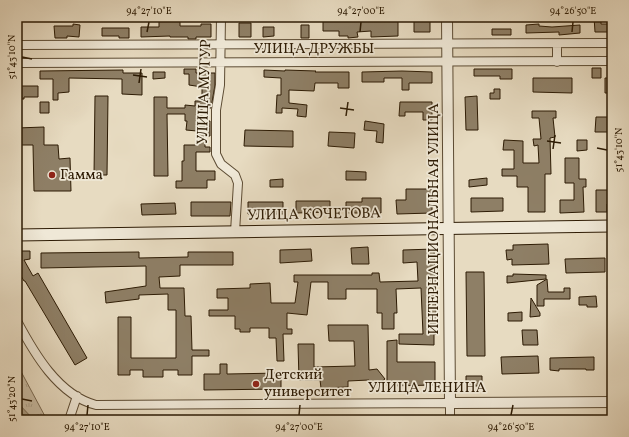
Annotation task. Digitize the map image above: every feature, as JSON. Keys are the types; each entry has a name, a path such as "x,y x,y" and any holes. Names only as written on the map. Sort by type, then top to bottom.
{"main road":[{"name":"УЛИЦА КОЧЕТОВА","path":"17,235 612,226"}],"street":[{"name":"УЛИЦА МУГУР","path":"221,17 221,64 220,85 216,110 216,154 221,164 235,175 238,183 235,232"},
{"name":"ИНТЕРНАЦИОНАЛЬНАЯ УЛИЦА","path":"447,17 450,420"},
{"name":"УЛИЦА ДРУЖБЫ","path":"17,45 612,43"},
{"path":"557,44 557,62"},
{"name":"УЛИЦА ДРУЖБЫ","path":"17,64 612,61"},
{"name":"УЛИЦА ЛЕНИНА","path":"17,321 38,358 60,382 77,396 90,403 103,406 612,402"},
{"path":"69,420 77,396"}],"green space":[{"path":"17,364 47,420 17,420"}],"water":[{"path":"17,402 34,420 17,420"}],"building":[{"path":"330,17 348,17 348,20 367,20 367,17 398,17 398,36 371,37 371,31 357,32 358,37 348,38 348,36 339,36 339,31 323,31 323,19 330,19"},
{"path":"414,17 430,17 430,32 414,32"},
{"path":"594,17 601,17 601,24 612,24 612,32 595,32"},
{"path":"159,20 180,20 180,26 201,26 201,24 211,24 211,37 196,37 196,39 188,39 188,37 170,36 141,37 141,27 159,27"},
{"path":"239,23 251,23 251,37 239,37"},
{"path":"73,24 80,25 79,37 67,36 67,38 55,38 54,26 73,26"},
{"path":"539,24 539,26 552,27 580,25 580,33 559,35 559,32 526,33 526,25"},
{"path":"301,25 309,25 309,38 301,38"},
{"path":"263,27 274,27 274,36 263,37"},
{"path":"102,28 129,28 129,38 119,38 119,36 102,36"},
{"path":"492,29 511,29 511,35 492,35"},
{"path":"592,68 601,68 601,78 592,78"},
{"path":"184,69 196,69 196,73 215,73 215,85 211,108 202,108 202,121 210,121 210,136 205,136 205,147 210,147 210,152 196,152 196,171 215,171 215,180 207,180 207,188 176,188 176,181 182,181 184,145 197,145 197,131 186,130 187,121 185,121 185,114 167,114 168,176 154,176 154,97 167,97 167,108 185,108 185,105 195,106 195,101 202,101 202,87 189,85 189,74 184,74"},
{"path":"474,69 512,69 512,79 500,79 500,76 474,76"},
{"path":"123,70 123,73 142,73 142,95 122,94 122,79 69,78 69,92 58,93 58,100 53,100 53,79 40,79 40,71"},
{"path":"264,70 349,72 349,88 338,88 338,83 315,83 314,91 289,90 289,103 307,105 306,117 297,116 298,109 282,108 282,113 276,113 277,95 281,95 281,78 264,77"},
{"path":"153,72 165,72 165,78 153,79"},
{"path":"362,72 432,72 432,83 409,83 409,90 402,90 402,78 384,78 384,82 362,82"},
{"path":"533,78 572,78 572,93 533,92"},
{"path":"605,78 612,78 612,93 605,93"},
{"path":"17,86 38,86 38,97 24,97 24,99 17,99"},
{"path":"494,89 500,89 500,99 490,99 490,93 494,93"},
{"path":"95,96 108,96 107,175 94,175"},
{"path":"477,96 478,130 466,130 465,97"},
{"path":"40,102 49,102 49,113 40,113"},
{"path":"400,102 432,102 432,120 423,120 423,112 405,112 405,116 399,116"},
{"path":"532,111 556,111 556,118 553,118 555,137 550,138 551,174 545,174 545,212 528,212 528,187 517,187 517,176 502,176 502,169 514,169 514,150 503,150 504,140 523,141 523,163 539,163 538,145 534,146 533,139 541,139 539,118 532,118"},
{"path":"596,117 612,117 612,132 595,132"},
{"path":"365,121 384,124 383,143 376,142 377,131 364,130"},
{"name":"Гамма","path":"44,127 44,145 58,145 59,159 70,158 71,191 34,191 33,145 17,145 17,128"},
{"path":"245,130 293,131 293,147 244,146"},
{"path":"329,132 355,133 354,148 328,146"},
{"path":"577,140 587,140 587,150 577,151"},
{"path":"565,158 579,158 579,179 586,179 586,187 583,187 584,212 560,213 560,200 574,200 574,183 565,183"},
{"path":"346,171 366,172 366,180 346,180"},
{"path":"487,178 487,185 469,187 469,180"},
{"path":"283,179 283,187 270,187 270,180"},
{"path":"406,189 432,189 432,213 397,214 396,200 406,200"},
{"path":"596,190 612,190 612,204 607,204 607,212 596,212"},
{"path":"362,198 381,198 381,213 346,213 346,202 362,202"},
{"path":"471,198 503,198 503,211 471,212"},
{"path":"296,201 330,201 330,212 296,213"},
{"path":"191,202 231,202 230,216 191,216"},
{"path":"248,202 283,202 283,214 248,214"},
{"path":"175,203 176,214 142,215 141,204"},
{"path":"548,244 549,264 512,265 512,259 507,260 506,250 513,250 513,245"},
{"path":"368,247 369,264 352,264 351,248"},
{"path":"311,249 312,261 280,263 280,250"},
{"path":"434,249 437,334 434,334 434,345 399,344 399,334 423,334 421,288 396,289 397,313 394,313 394,329 382,329 382,313 377,313 377,289 346,289 346,299 328,299 328,282 311,282 307,315 287,313 287,329 292,329 292,334 283,334 284,361 277,361 276,338 269,338 269,328 250,328 250,332 240,332 240,329 235,329 235,316 209,316 209,310 228,310 228,298 217,298 217,289 250,288 250,284 270,283 271,303 295,303 298,282 294,282 294,275 372,275 372,273 379,273 380,282 418,281 417,262 403,263 403,250"},
{"path":"19,251 30,251 30,259 24,260 33,276 38,273 87,358 75,365 17,269 20,265"},
{"path":"139,252 139,258 188,257 188,252 233,252 233,265 180,265 180,276 159,277 160,288 184,288 185,316 191,316 192,350 209,350 209,356 192,356 192,375 178,375 178,370 163,370 163,377 143,377 143,370 130,370 130,375 118,375 118,317 131,317 131,358 176,358 176,310 168,310 168,294 139,295 139,299 106,303 105,292 146,286 146,266 41,268 41,253"},
{"path":"605,258 605,272 566,273 565,259"},
{"path":"466,272 484,272 485,356 467,356"},
{"path":"513,274 546,275 546,279 507,283 507,276 513,276"},
{"path":"547,279 548,292 564,292 564,288 570,288 570,299 544,299 544,306 537,306 537,285"},
{"path":"596,296 597,307 579,305 579,297"},
{"path":"531,298 540,313 540,316 530,317"},
{"path":"522,312 522,321 508,321 508,313"},
{"path":"328,325 368,325 369,370 377,369 385,379 376,386 371,385 369,380 348,381 348,387 321,388 320,380 299,380 298,344 314,344 314,367 355,366 354,341 329,341"},
{"path":"522,330 537,330 538,345 523,345"},
{"path":"397,340 397,362 435,362 435,385 387,386 387,341"},
{"path":"538,356 539,373 502,374 501,357"},
{"path":"594,357 594,370 550,370 550,358"},
{"path":"220,364 227,364 227,374 281,373 281,389 204,390 204,374 220,374"},
{"path":"466,376 482,376 482,386 466,386"}],"place":[{"name":"Гамма","path":"52,175"},
{"name":"Детский университет","path":"256,384"}]}
